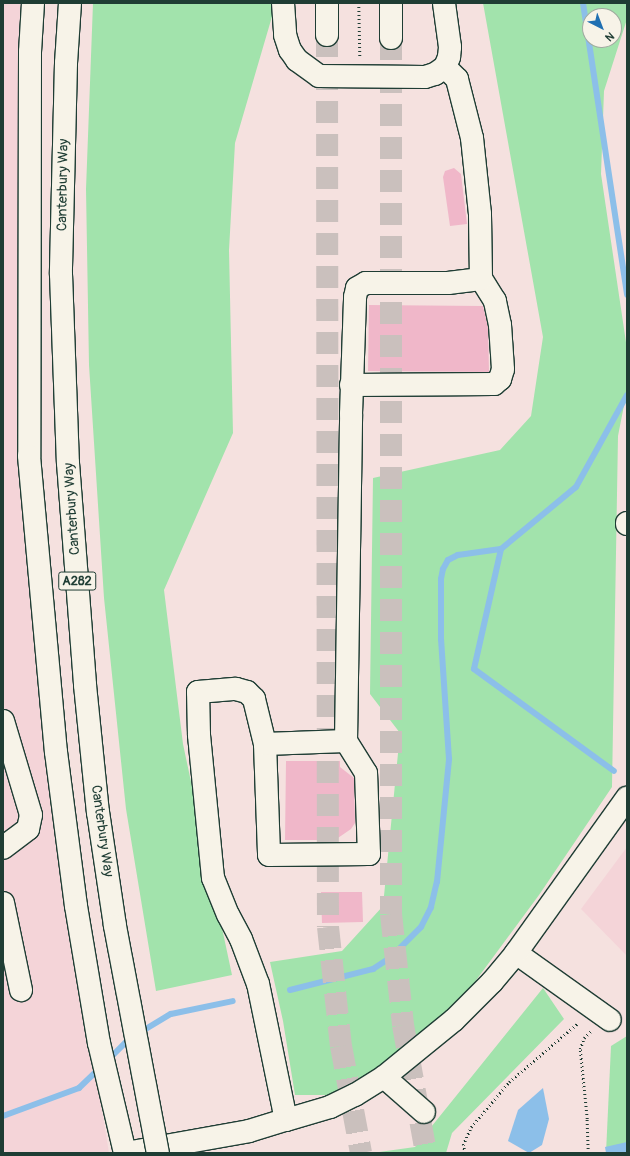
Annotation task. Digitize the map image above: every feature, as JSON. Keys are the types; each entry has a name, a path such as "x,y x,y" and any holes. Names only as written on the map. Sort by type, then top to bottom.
{"main road":[{"path":"33,3 30,52 29,456 56,752 76,906 99,1043 126,1153 249,1131 330,1107 384,1077 454,1020 492,982 516,953 627,798"},
{"name":"Canterbury Way","path":"70,3 66,63 61,274 68,463 85,685 98,812 114,918 158,1153"},
{"path":"283,3 285,35 290,50 297,60 319,76 425,77 435,74 444,67 449,58 450,47 444,3"},
{"path":"327,3 327,35"},
{"path":"391,3 391,38"},
{"path":"352,386 494,384 500,379 503,369 500,326 495,301 481,279 480,214 472,138 457,79 444,67"},
{"path":"286,1120 258,984 241,939 228,916 213,878 199,735 198,692 236,689 247,692 254,699 265,744 269,855 369,854 366,773 346,741 352,386 357,288 366,283 448,283 481,279"},
{"path":"3,721 31,815 28,829 3,848"},
{"path":"265,744 346,741"},
{"path":"3,902 21,990"},
{"path":"516,953 610,1020"},
{"path":"384,1077 424,1112"}],"path":[{"path":"359,3 360,76"},
{"path":"465,1153 463,1145 471,1127 509,1082 583,1018 588,1004"},
{"path":"588,1153 587,1119 580,1049 587,1034 610,1020"}],"shaded area":[{"path":"3,3 24,3 17,309 25,491 89,1031 109,1153 3,1153"},
{"path":"627,847 627,956 581,909"}],"green space":[{"path":"93,3 276,3 235,143 229,250 233,433 164,590 183,744 232,975 156,991 126,809 104,598 89,365 86,189"},
{"path":"483,3 627,3 627,19 622,35 622,8 582,8 582,48 618,48 604,91 601,174 627,349 627,390 618,436 612,787 539,895 474,983 399,1057 330,1095 295,1095 283,1021 270,962 342,951 383,906 400,733 370,694 373,478 500,450 531,416 543,337"},
{"path":"543,988 564,1019 452,1133 446,1153 372,1153 415,1147"},
{"path":"627,1036 627,1153 606,1153 611,1046"}],"water":[{"path":"543,1088 549,1119 542,1145 529,1153 508,1141 518,1110"},
{"path":"627,1142 627,1153 606,1153 605,1147"}],"building":[{"path":"454,168 461,174 467,224 450,226 443,177 445,171"},
{"path":"369,305 483,306 488,327 489,372 368,371"},
{"path":"286,761 340,761 340,767 354,778 355,823 351,829 335,840 285,840"},
{"path":"321,892 362,892 363,922 322,923"}],"waterway":[{"path":"583,3 627,295"},
{"path":"290,990 373,969 390,958 421,927 431,907 437,882 449,759 441,639 441,579 443,569 448,560 458,555 501,549 576,487 627,395"},
{"path":"501,549 474,669 614,771"},
{"path":"139,1033 171,1014 233,1001"},
{"path":"108,1060 131,1037"},
{"path":"3,1116 79,1088 100,1068"}],"tunnel":[{"path":"327,35 328,927 341,1046 361,1153"},
{"path":"391,38 391,914 403,1025 426,1153"}]}
